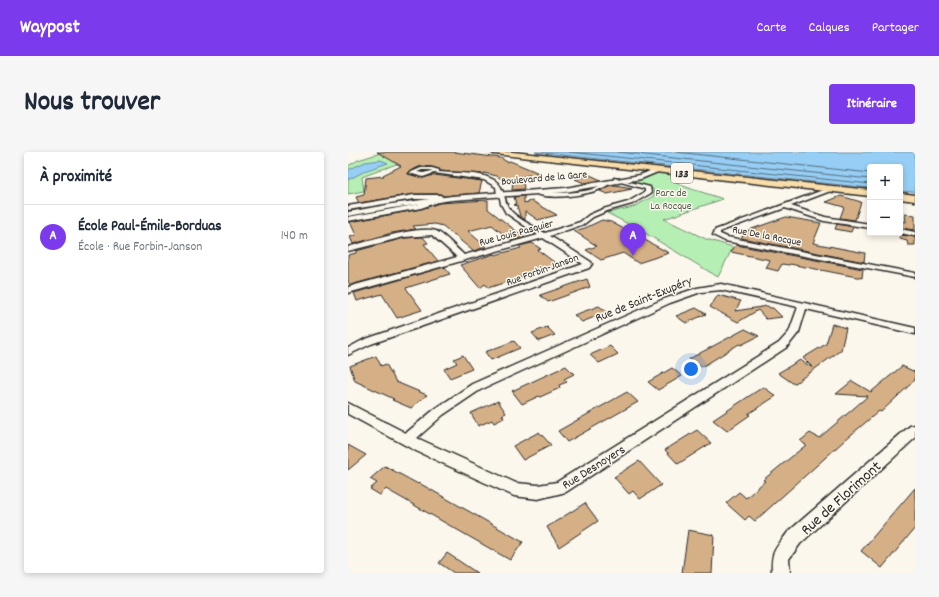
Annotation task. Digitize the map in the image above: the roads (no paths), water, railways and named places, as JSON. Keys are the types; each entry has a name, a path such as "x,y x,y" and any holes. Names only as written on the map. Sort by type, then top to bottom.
{"main road":[{"name":"133","path":"494,152 867,193"},
{"path":"903,196 915,198"}],"street":[{"name":"Boulevard de la Gare","path":"500,194 538,193 607,183 640,174 645,172 646,169"},
{"name":"Boulevard de la Gare","path":"348,211 440,198 554,189 646,175 658,170"},
{"name":"Rue Forbin-Janson","path":"348,352 367,342 586,266 588,264 508,212 498,186 487,179 436,172"},
{"name":"Rue Louis Pasquier","path":"348,290 576,226 605,210 630,203 648,193 648,188 618,180"},
{"name":"Rue De la Rocque","path":"831,189 722,229 717,231 716,234 726,239 915,275"},
{"name":"Boulevard de la Gare","path":"348,208 414,196 440,198"},
{"name":"Boulevard de la Gare","path":"348,214 440,198"},
{"name":"Boulevard de la Gare","path":"348,219 421,206 440,198"},
{"path":"785,206 824,219 867,226"},
{"path":"348,249 417,233 430,232 434,233 462,258"},
{"path":"903,232 915,234"},
{"name":"Rue de Saint-Exupéry","path":"407,439 439,412 476,387 667,301 692,291 709,287 721,287 915,330"},
{"name":"Rue Desnoyers","path":"348,408 407,439 514,489 528,493 544,493 561,487 792,338 796,330 802,305"},
{"name":"Rue de Florimont","path":"781,573 780,557 794,538 915,430"}],"water":[{"path":"535,152 915,152 915,192 903,191 903,164 867,164 867,188"},
{"path":"381,160 388,163 367,170 348,180 348,170 365,162"}],"place":[{"name":"École Paul-Émile-Borduas","path":"633,256"}],"park label":[{"name":"Parc de La Rocque","path":"671,198"}]}
